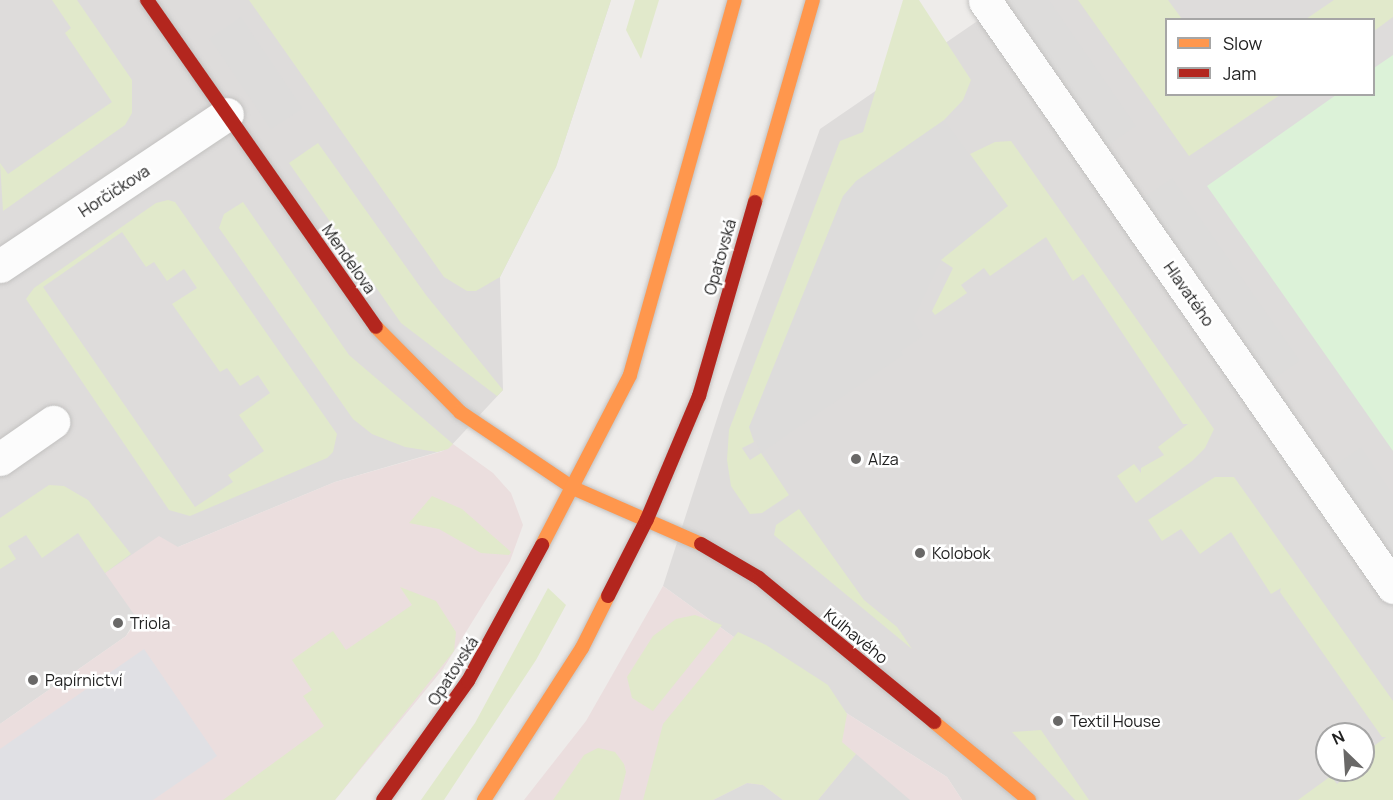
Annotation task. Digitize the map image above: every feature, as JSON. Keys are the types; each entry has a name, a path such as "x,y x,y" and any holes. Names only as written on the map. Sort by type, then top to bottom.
{"main road":[{"name":"Mendelova","path":"147,0 383,336 460,412 573,488"},
{"name":"Opatovská","path":"383,800 468,681 573,488 630,375 735,0"},
{"name":"Opatovská","path":"483,800 582,648 647,519 699,396 813,0"},
{"path":"573,488 647,519"},
{"name":"Kulhavého","path":"647,519 728,557 759,578 1029,800"}],"street":[{"name":"Hlavatého","path":"985,1 1393,587"},
{"name":"Horčičkova","path":"0,266 227,114"},
{"path":"0,459 53,422"}],"shaded area":[{"path":"0,0 611,0 556,167 500,277 503,390 448,449 335,482 178,547 126,636 0,724"},
{"path":"1005,0 1049,0 1136,126 1107,146"},
{"path":"1008,0 1393,0 1393,800 962,800 947,777 785,674 663,586 724,397 820,129"},
{"path":"241,17 303,108 271,129 209,38"},
{"path":"944,120 1008,206 941,260 913,320 923,336 901,351 903,355 761,453 749,427 843,196 856,181"},
{"path":"1172,178 1300,361 1271,381 1143,198"},
{"path":"453,444 493,473 511,493 523,525 510,561 443,669 335,800 0,800 0,724 126,636 138,620 105,573 159,536 178,547 335,482 443,451"},
{"path":"1361,447 1393,495 1393,558 1331,468"},
{"path":"663,586 785,674 947,777 962,800 524,800 586,721"},
{"path":"144,649 217,756 153,800 0,800 0,749"},
{"path":"856,754 910,800 818,800"},
{"path":"747,783 763,785 783,800 713,800"}],"green space":[{"path":"52,0 77,0 132,80 132,113 125,125 3,211 0,163 8,174 112,102 65,33 71,28"},
{"path":"249,0 611,0 556,167 500,277 476,291 467,291 444,277"},
{"path":"635,0 659,0 641,59 626,30"},
{"path":"903,0 919,0 971,80 963,100 944,120 856,181 843,196 749,427 754,442 742,448 750,460 761,453 789,495 762,513 750,514 731,486 727,460 729,430 840,141 863,132"},
{"path":"1078,0 1168,0 1181,18 1165,18 1165,96 1279,96 1189,156"},
{"path":"1334,0 1393,0 1393,17 1375,30 1375,18 1307,18"},
{"path":"1393,55 1393,451 1207,186 1335,96 1375,96 1375,67"},
{"path":"1011,141 1214,429 1205,448 1192,461 1136,503 1117,476 1134,464 1141,473 1141,468 1164,455 1158,447 1188,424 1183,424 1083,274 1073,281 1046,237 990,276 984,268 961,285 967,293 935,315 932,311 953,268 941,260 1008,206 970,154 995,142"},
{"path":"318,143 426,295 503,390 497,396 401,323 289,163"},
{"path":"168,200 175,202 337,434 333,452 327,458 190,516 169,510 26,299 34,288 156,203","holes":["122,232 146,267 154,262 167,281 184,269 197,288 172,304 220,372 227,368 240,386 258,375 270,393 239,415 264,451 228,475 233,482 195,507 43,287"]},
{"path":"243,202 349,355 453,444 448,449 437,452 405,447 372,434 353,419 219,228 224,214"},
{"path":"1215,477 1234,477 1393,701 1393,800 1298,800 1323,782 1337,784 1339,782 1375,782 1375,745 1386,737 1382,737 1375,727 1375,722 1371,722 1280,592 1281,588 1271,594 1231,532 1200,554 1181,529 1162,541 1148,520"},
{"path":"49,485 64,486 88,500 131,554 105,573 78,533 42,558 26,535 8,546 16,559 0,569 0,518"},
{"path":"432,496 462,509 511,552 509,555 481,553 439,529 409,523"},
{"path":"799,509 864,600 897,627 912,649 774,535 776,525"},
{"path":"400,587 436,601 456,632 454,651 335,800 223,800 324,726 303,696 312,690 292,660 333,631 346,650 412,605"},
{"path":"548,588 566,605 536,660 444,800 421,800 475,723"},
{"path":"695,615 722,625 653,711 632,698 627,677 653,636 676,619"},
{"path":"738,632 766,645 828,685 847,714 842,742 856,754 818,800 783,800 763,785 747,783 713,800 643,800 663,724"},
{"path":"1041,730 1089,800 1075,800 1012,732"},
{"path":"598,748 615,752 624,764 626,772 619,800 553,800 584,755"}],"traffic: slow":[{"path":"542,545 630,375 735,0"},
{"path":"755,202 813,0"},
{"path":"376,327 460,412 573,488 701,544"},
{"path":"484,800 582,648 608,596"},
{"path":"934,722 1029,800"}],"traffic: jam":[{"path":"147,0 376,327"},
{"path":"608,596 647,519 699,396 755,202"},
{"path":"701,544 759,578 934,722"},
{"path":"383,800 468,681 542,545"}],"place":[{"name":"Alza","path":"856,459"},
{"name":"Kolobok","path":"920,553"},
{"name":"Triola","path":"118,623"},
{"name":"Papírnictví","path":"33,680"},
{"name":"Textil House","path":"1058,721"}]}
